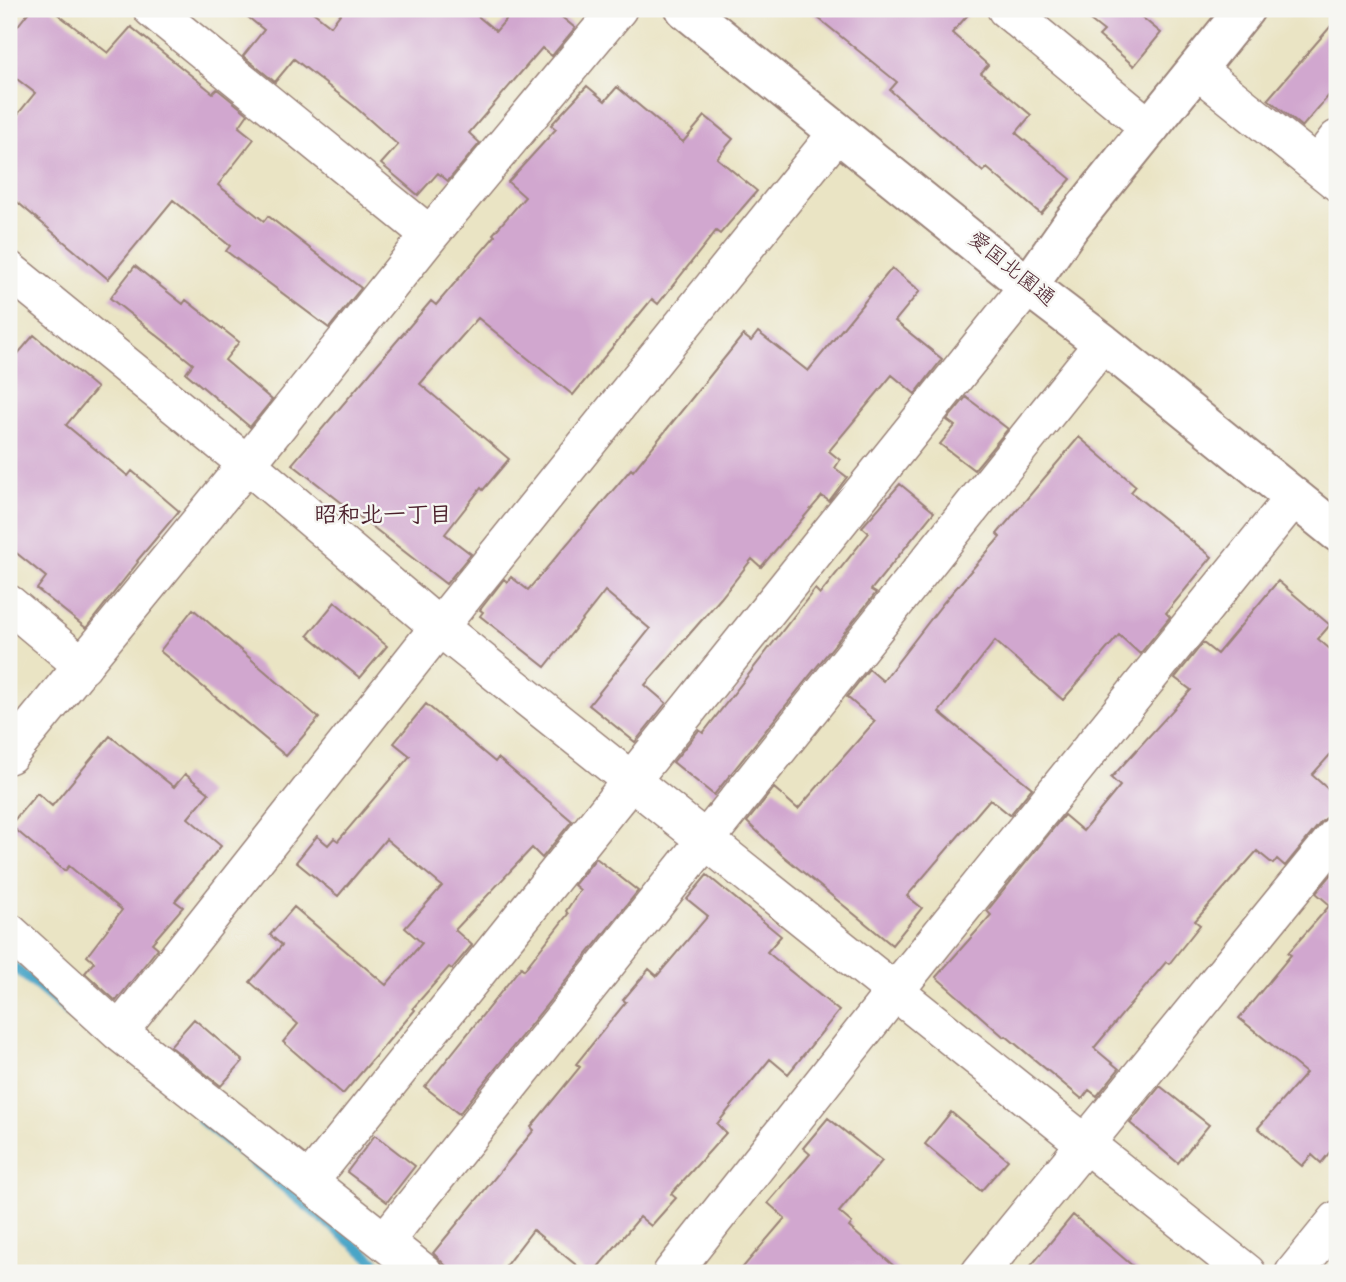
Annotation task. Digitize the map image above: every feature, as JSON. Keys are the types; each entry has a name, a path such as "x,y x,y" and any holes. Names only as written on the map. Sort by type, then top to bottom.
{"street":[{"path":"152,9 430,235"},
{"path":"9,755 430,235 618,9"},
{"name":"愛国北園通","path":"685,9 1337,532"},
{"path":"1006,9 1150,128"},
{"path":"309,1182 1027,286 1071,225 1245,9"},
{"path":"1196,69 1330,162"},
{"path":"120,1032 439,627 838,132"},
{"path":"9,270 247,464 439,627 1247,1273"},
{"path":"385,1241 1104,344"},
{"path":"672,1273 895,991 1294,497"},
{"path":"9,604 83,666"},
{"path":"980,1273 1337,835"},
{"path":"9,932 120,1032 424,1273"},
{"path":"1294,1273 1337,1220"}],"building":[{"path":"31,9 51,9 108,53 131,27 213,93 217,89 248,114 239,127 254,139 218,185 264,221 268,216 361,288 329,328 226,251 230,246 173,200 108,279 9,195 9,125 35,93 9,73 9,37"},
{"path":"238,9 309,9 331,26 344,9 469,9 496,31 515,9 552,9 575,28 552,56 542,48 469,133 480,143 448,181 438,173 418,195 381,164 398,145 354,106 294,59 275,82 243,56 264,30"},
{"path":"807,9 973,9 952,33 988,65 981,73 1031,115 1016,133 1071,179 1041,214 987,168 983,172 939,134 890,90 897,82"},
{"path":"1076,9 1132,9 1161,33 1134,66 1099,36 1104,31"},
{"path":"1337,19 1337,86 1302,127 1268,99"},
{"path":"587,86 605,101 617,87 683,142 705,116 733,139 717,158 757,191 720,234 716,231 658,304 652,299 573,395 478,318 420,384 509,459 483,490 481,488 445,534 471,554 446,584 292,464 431,301 436,305 495,236 493,234 525,197 508,182 556,129 551,125"},
{"path":"135,266 183,304 186,300 239,342 225,360 272,400 250,427 186,373 193,364 110,298"},
{"path":"892,268 920,291 895,321 942,359 915,394 892,375 829,451 840,460 835,468 847,477 829,501 822,496 761,567 752,559 645,685 666,703 635,742 589,705 650,629 605,591 545,667 480,616 483,612 480,610 504,579 507,582 511,577 528,590 631,469 633,471 743,335 751,341 758,332 808,371"},
{"path":"34,335 97,388 66,425 128,476 132,471 179,511 86,628 37,589 46,577 9,547 9,364"},
{"path":"966,397 1008,429 974,470 940,444 955,426 947,420"},
{"path":"1079,437 1136,486 1131,492 1212,557 1166,613 1170,617 1140,654 1119,635 1063,700 995,641 939,712 1032,788 1010,815 990,799 907,896 922,908 892,945 782,855 747,822 774,788 798,809 875,721 847,697 869,669 883,681 944,602 1000,537 997,534"},
{"path":"900,484 934,512 871,590 876,593 714,795 673,762 699,730 703,733 815,589 820,594 869,533 862,527"},
{"path":"1278,581 1330,625 1318,639 1337,655 1337,747 1312,775 1337,797 1337,815 1329,816 1321,822 1285,866 1277,859 1273,864 1257,851 1195,921 1200,925 1169,964 1166,962 1094,1048 1119,1069 1097,1096 1089,1090 1082,1099 1004,1037 936,977 991,915 987,911 1064,815 1083,831 1120,786 1111,778 1191,690 1175,678 1203,643 1217,654"},
{"path":"335,602 387,646 360,678 308,635"},
{"path":"193,609 319,718 286,756 160,651"},
{"path":"426,704 495,762 498,758 572,821 542,858 532,848 455,930 472,945 413,1008 415,1010 343,1094 283,1042 298,1024 250,982 282,945 270,935 294,907 386,985 422,943 405,928 442,886 386,839 338,896 296,862 317,836 328,845 334,838 338,841 410,756 394,743"},
{"path":"110,736 174,787 185,774 209,793 188,818 221,846 175,901 183,907 152,943 158,948 116,1001 85,973 94,962 87,956 122,910 69,866 65,871 10,825 37,793 52,806"},
{"path":"596,858 638,891 459,1114 425,1087 521,967 524,970 568,914 566,911 580,890 574,885"},
{"path":"1337,868 1337,1143 1321,1163 1312,1155 1302,1166 1258,1128 1306,1073 1239,1018 1291,955 1288,953 1330,905 1316,893"},
{"path":"707,875 781,936 767,952 839,1011 788,1074 770,1059 717,1124 726,1133 671,1194 676,1198 651,1226 640,1217 593,1273 586,1273 533,1230 500,1273 453,1273 433,1253 534,1130 531,1127 580,1067 576,1064 626,1002 623,1000 649,969 657,976 708,916 687,899"},
{"path":"194,1019 243,1061 221,1086 170,1046"},
{"path":"1160,1086 1209,1125 1178,1163 1130,1123"},
{"path":"951,1112 1008,1160 981,1191 925,1144"},
{"path":"828,1118 882,1161 839,1212 852,1223 849,1227 902,1273 738,1273 785,1218 768,1203 810,1154 803,1148"},
{"path":"375,1135 415,1166 387,1202 347,1172"},
{"path":"1073,1215 1141,1273 1025,1273"}],"waterway":[{"path":"9,963 91,1031"},
{"path":"201,1120 389,1273"}],"district":[{"name":"昭和北一丁目","path":"383,517"}]}
